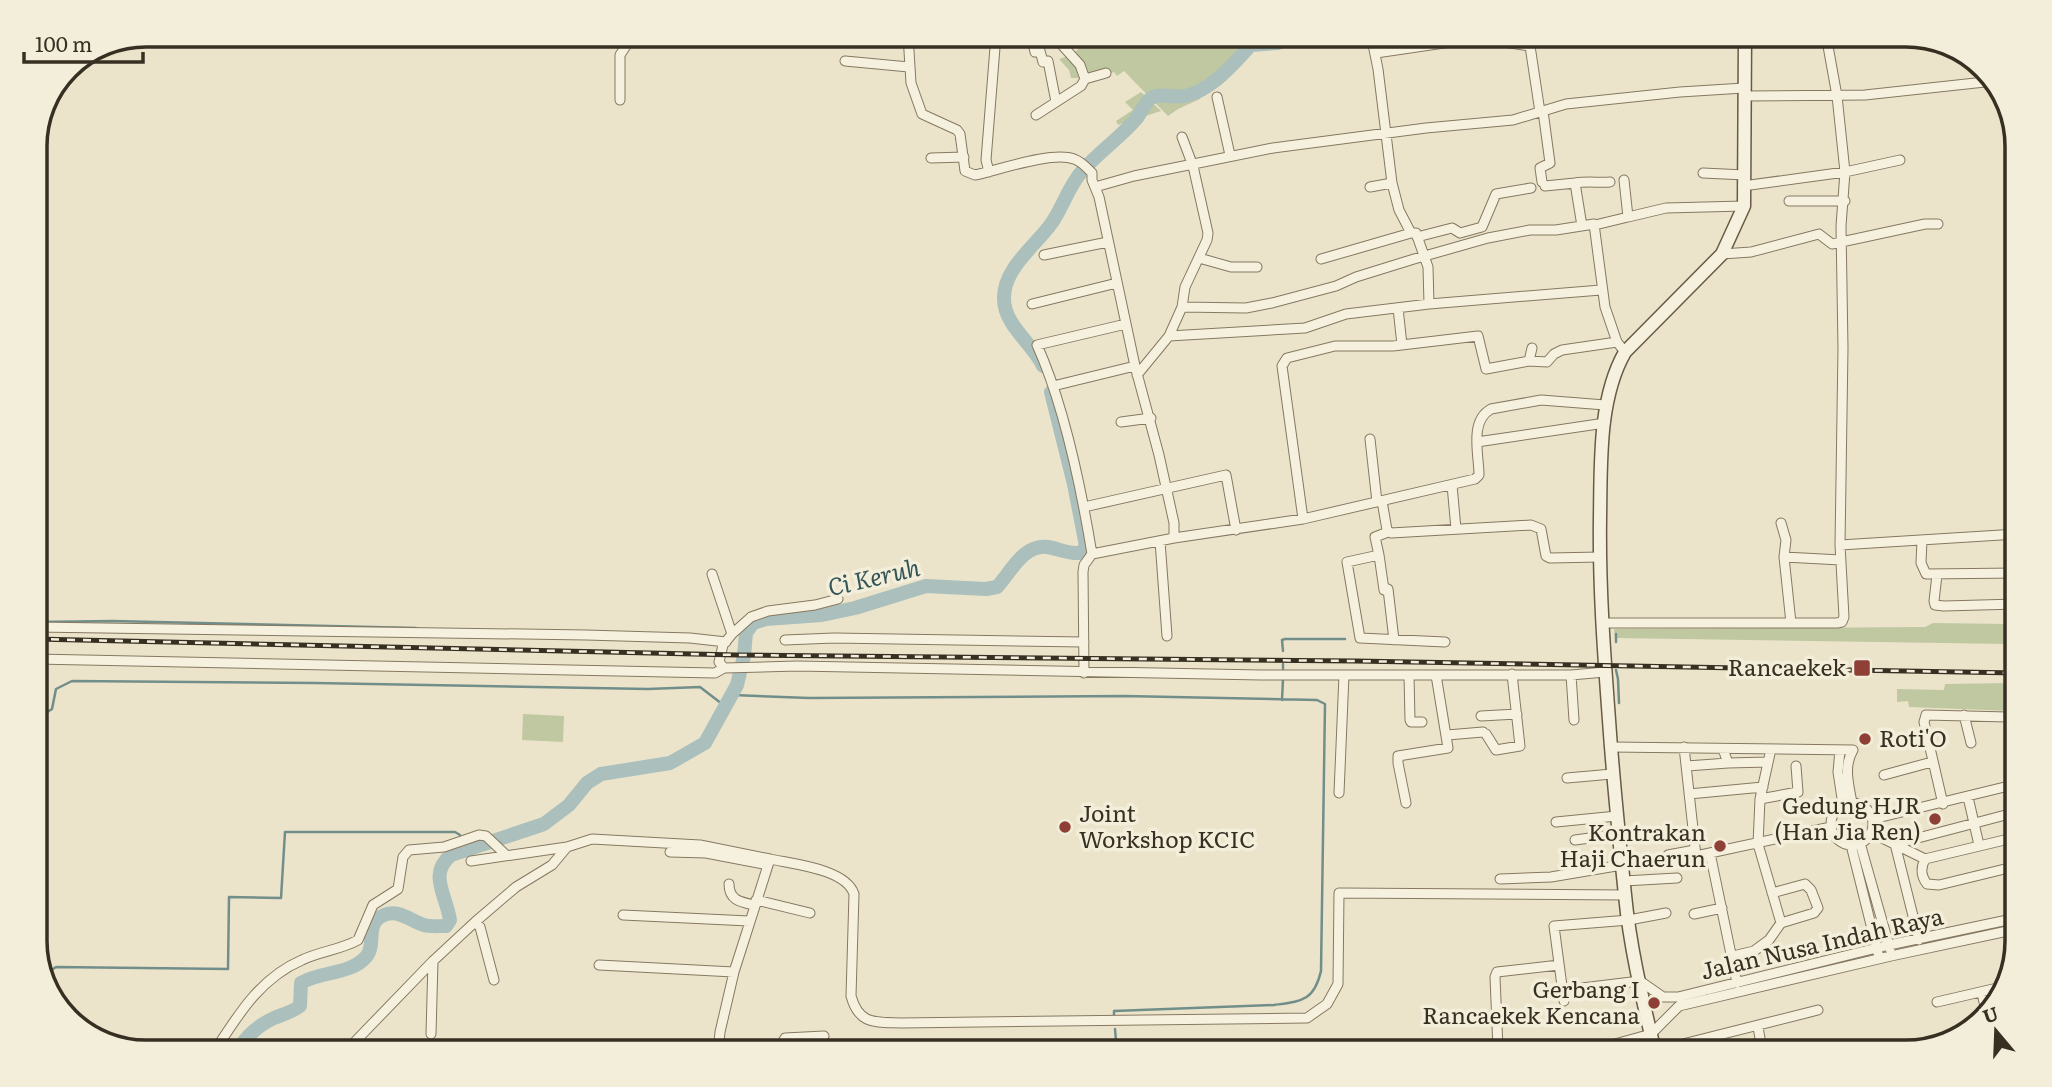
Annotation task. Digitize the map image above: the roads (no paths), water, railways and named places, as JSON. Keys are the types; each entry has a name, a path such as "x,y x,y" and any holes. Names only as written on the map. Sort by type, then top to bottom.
{"main road":[{"path":"1652,1040 1625,895 1612,774 1600,557 1601,456 1605,405 1621,347 1722,254 1744,206 1745,47"}],"street":[{"path":"620,100 620,55 626,47"},
{"path":"908,47 911,83 922,114 957,130 960,134 965,171 975,175 1015,164 1065,157 1076,159 1092,173 1091,180 1095,187 1136,370 1151,418 1174,523 1174,538"},
{"path":"989,172 986,160 998,47"},
{"path":"1034,47 1035,52 1040,51 1043,62 1048,61 1056,102"},
{"path":"1064,47 1080,65 1086,79"},
{"path":"1376,47 1392,183 1399,210 1428,267 1429,304"},
{"path":"1378,52 1414,47"},
{"path":"1530,47 1550,163 1540,168 1544,184 1610,181"},
{"path":"1602,623 1842,622 1844,617 1840,545 1845,173 1837,96 1828,47"},
{"path":"845,61 909,67"},
{"path":"1036,115 1082,86 1086,79 1106,73"},
{"path":"1095,187 1230,155 1386,133 1513,120 1566,104 1649,95 1744,92 1837,96 1887,94 1981,83"},
{"path":"1217,97 1230,155"},
{"path":"1053,386 1136,370 1169,336 1208,233 1182,137"},
{"path":"930,158 964,157"},
{"path":"1703,173 1744,181 1845,173 1900,160"},
{"path":"1624,180 1628,217"},
{"path":"1370,187 1392,183"},
{"path":"1575,183 1582,226"},
{"path":"1321,259 1414,235 1452,228 1460,233 1482,227 1496,194 1531,188"},
{"path":"1789,201 1845,201"},
{"path":"1182,307 1246,308 1272,303 1336,286 1424,256 1488,238 1530,230 1595,225 1666,208 1744,206"},
{"path":"1722,254 1751,252 1819,234 1832,244 1925,224 1938,224"},
{"path":"1303,519 1283,362 1294,355 1335,346 1402,345 1478,336 1486,369 1529,361 1547,362 1552,355 1562,350 1621,347 1610,325 1601,290 1595,225"},
{"path":"1044,255 1108,242"},
{"path":"1199,258 1231,267 1257,267"},
{"path":"1032,304 1117,283"},
{"path":"1169,336 1305,328 1346,314 1398,307 1601,290"},
{"path":"1398,307 1402,345"},
{"path":"1092,554 1084,507 1053,386 1037,345 1126,324"},
{"path":"1529,361 1532,348"},
{"path":"1084,673 1083,572 1084,565 1092,554 1174,538 1303,519 1475,480 1479,475 1477,442 1482,417 1491,409 1541,400 1605,405"},
{"path":"1121,422 1151,418"},
{"path":"1477,442 1605,423"},
{"path":"1370,439 1379,502 1388,532"},
{"path":"1084,507 1227,475 1236,530"},
{"path":"1452,485 1456,530"},
{"path":"1781,523 1786,540 1784,557 1791,623"},
{"path":"1394,640 1388,589 1384,590 1375,537 1388,532 1531,525 1541,529 1546,556 1600,557"},
{"path":"1840,545 2005,535"},
{"path":"1922,540 1921,563 1924,572 1937,575 2005,573"},
{"path":"1160,541 1167,636"},
{"path":"1379,555 1347,562 1360,638 1445,642"},
{"path":"1784,557 1841,560"},
{"path":"712,574 729,638"},
{"path":"1937,575 1935,605 2005,604"},
{"path":"724,668 719,662 722,649 729,638 751,617 838,599"},
{"path":"47,627 729,638"},
{"path":"785,640 846,638 1084,642"},
{"path":"47,659 701,673 715,673 724,668 736,667 797,666 1344,676 1571,675 1605,672"},
{"path":"1447,735 1485,733 1496,750 1520,746 1512,674"},
{"path":"1409,675 1410,720 1422,722"},
{"path":"1406,803 1398,757 1447,749 1449,744 1436,675"},
{"path":"1571,675 1574,720"},
{"path":"1339,793 1344,676"},
{"path":"1481,716 1517,714"},
{"path":"1943,804 1924,718 1931,714 2005,717"},
{"path":"1964,715 1971,743"},
{"path":"1611,747 1853,750 1847,761 1848,804"},
{"path":"1684,747 1696,856 1831,827"},
{"path":"1723,749 1728,763"},
{"path":"1771,749 1760,799 1758,844 1781,923"},
{"path":"1687,766 1768,762"},
{"path":"1884,775 1932,762"},
{"path":"1760,799 1798,792 1796,766"},
{"path":"1567,778 1612,774"},
{"path":"1689,794 1763,787"},
{"path":"1873,819 2005,788"},
{"path":"1968,797 1979,845"},
{"path":"1856,844 1836,838 1831,827 1834,815 1848,804 1866,807 1873,819 1872,833"},
{"path":"1895,844 2005,815"},
{"path":"1556,822 1617,816"},
{"path":"1872,833 1925,859 2005,840"},
{"path":"1856,844 1872,833"},
{"path":"1576,840 1619,834"},
{"path":"222,1040 250,997 287,968 301,960 339,949 358,940 373,905 398,889 403,857 409,850 444,847 476,835 486,836 506,855"},
{"path":"471,861 566,847 592,839 712,847 769,862"},
{"path":"1856,844 1890,950"},
{"path":"1856,844 1878,954"},
{"path":"1895,844 1919,940"},
{"path":"357,1040 433,961 478,925 516,887 552,865 566,847"},
{"path":"1668,855 1695,850"},
{"path":"670,852 706,853 769,862 832,874 851,886 851,996 854,1007 858,1015 866,1019 901,1023 1307,1018 1327,1004 1338,984 1339,893 1625,895"},
{"path":"1710,853 1737,983"},
{"path":"1925,859 1922,877 1927,884 1939,885 2005,869"},
{"path":"719,1040 734,972 769,862"},
{"path":"1500,879 1550,877 1622,865"},
{"path":"1624,881 1677,878"},
{"path":"729,884 733,898 810,913"},
{"path":"1733,956 1762,946 1781,923 1818,908 1805,884 1772,893"},
{"path":"1693,914 1722,908"},
{"path":"1564,1001 1554,926 1629,920 1666,913"},
{"path":"623,915 749,921"},
{"name":"Jalan Nusa Indah Raya","path":"1651,1034 1678,1006 1878,954 1919,940 2005,924"},
{"name":"Jalan Nusa Indah Raya","path":"1890,950 2005,924"},
{"path":"478,925 494,980"},
{"path":"431,1034 433,961"},
{"path":"599,965 734,972"},
{"path":"1498,1040 1497,972 1559,965"},
{"name":"Jalan Nusa Indah Raya","path":"1640,981 1663,997 1678,998 1737,983 1796,974"},
{"path":"1583,988 1640,981"},
{"path":"1937,1002 1991,990"},
{"path":"1702,1040 1818,1010"},
{"path":"1468,1019 1496,1016"},
{"path":"1758,1027 1760,1040"},
{"path":"1629,1040 1651,1034"},
{"path":"784,1040 824,1036"}],"waterway":[{"name":"Ci Keruh","path":"1043,366 1014,326 1005,308 1005,288 1014,268 1051,224 1078,176 1131,125 1150,99 1164,95 1185,96 1195,93 1221,76 1249,47"},
{"name":"Ci Keruh","path":"245,1040 262,1024 300,1006 301,983 352,967 366,957 371,946 374,923 384,915 395,913 424,925 446,926 450,920 440,877 444,862 451,855 544,824 569,805 587,783 601,774 670,763 705,743 737,685 746,633 753,623 766,619 822,615 855,608 926,586 986,589 997,587 1018,560 1031,550 1048,547 1081,553 1086,546 1051,392"},
{"path":"47,622 416,628"},
{"path":"1616,634 1616,642"},
{"path":"1283,651 1282,640 1285,639 1345,639"},
{"path":"1283,664 1283,669"},
{"path":"1616,670 1619,703"},
{"path":"1282,700 1283,679"},
{"path":"47,712 52,709 56,689 72,681 648,689 700,687 726,707"},
{"path":"733,695 809,698 1124,696 1317,700 1325,704 1321,971 1315,988 1305,998 1274,1005 1114,1011 1114,1015"},
{"path":"52,970 56,967 228,969 229,897 281,898 285,832 455,832 460,835"},
{"path":"1115,1029 1116,1040"}],"railway":[{"path":"47,639 737,655 1355,661 2005,673"}],"place":[{"name":"Rancaekek","path":"1862,668"},
{"name":"Roti'O","path":"1865,739"},
{"name":"Gedung HJR (Han Jia Ren)","path":"1935,819"},
{"name":"Joint Workshop KCIC","path":"1065,827"},
{"name":"Kontrakan Haji Chaerun","path":"1720,846"},
{"name":"Gerbang I Rancaekek Kencana","path":"1654,1003"}]}
